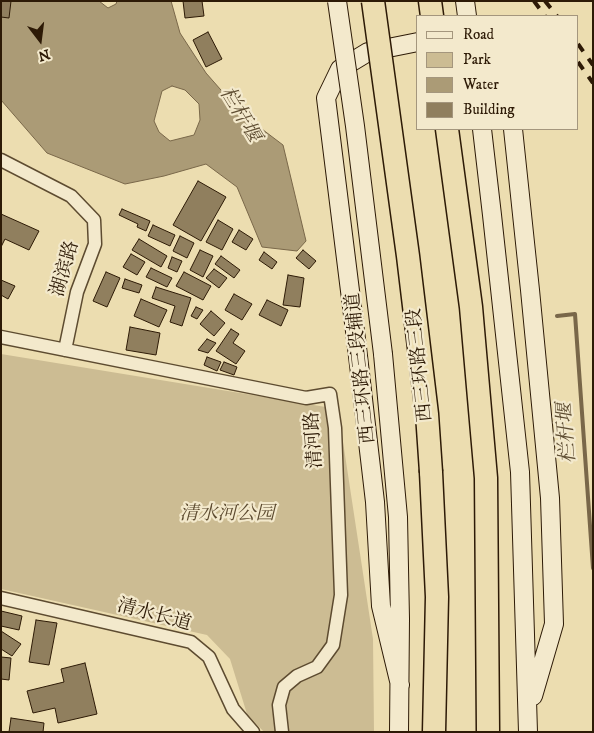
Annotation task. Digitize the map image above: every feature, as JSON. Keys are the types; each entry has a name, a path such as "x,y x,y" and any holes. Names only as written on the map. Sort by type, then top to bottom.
{"highway":[{"name":"西三环路三段","path":"373,1 410,266 427,414 437,597 434,732"},
{"path":"430,1 432,15"},
{"path":"447,130 471,307 485,467 489,727"}],"main road":[{"name":"西三环路三段辅道","path":"337,1 355,126 383,354 398,517 400,619 399,732"},
{"path":"465,1 467,15"},
{"path":"400,685 381,606 375,502 326,98 340,69 368,52 416,42"},
{"path":"482,130 520,472 528,732"},
{"path":"513,130 550,498 554,614 554,624 528,710"}],"street":[{"name":"湖滨路","path":"1,160 71,196 94,220 95,244 77,292 65,350"},
{"name":"清河路","path":"1,337 306,398 330,394 335,428 341,595 333,645 317,666 297,676 284,686 279,705 282,732"},
{"name":"清水长道","path":"1,598 191,642 209,657 232,709 253,732"}],"green space":[{"name":"清水河公园","path":"1,354 338,409 373,639 374,732 264,732 247,714 230,659 207,635 1,589"}],"water":[{"path":"1,1 99,1 108,8 116,4 117,1 171,1 180,33 206,73 242,114 283,145 306,241 297,251 262,247 237,187 206,164 164,176 125,184 47,153 1,100","holes":["172,86 185,90 199,104 200,120 194,135 170,141 159,132 154,121 162,91"]}],"building":[{"path":"1,1 11,1 9,18 1,17"},
{"path":"183,1 202,1 204,16 185,18"},
{"path":"208,32 222,59 206,67 193,40"},
{"path":"198,181 226,197 201,241 173,225"},
{"path":"122,209 150,221 146,231 137,227 138,224 119,215"},
{"path":"1,214 39,231 29,250 5,239 1,247"},
{"path":"218,220 233,229 222,250 206,242"},
{"path":"153,225 175,235 170,246 148,236"},
{"path":"239,230 253,239 246,250 232,242"},
{"path":"180,236 194,243 187,258 173,251"},
{"path":"139,239 167,256 161,267 132,250"},
{"path":"200,250 213,256 203,277 190,270"},
{"path":"303,250 316,261 309,269 296,258"},
{"path":"264,252 277,262 272,269 259,260"},
{"path":"131,254 145,262 137,275 123,267"},
{"path":"221,256 240,270 234,278 215,264"},
{"path":"172,257 182,261 177,272 168,268"},
{"path":"151,268 172,278 167,287 146,277"},
{"path":"214,269 227,278 219,288 206,278"},
{"path":"106,272 120,278 107,307 93,301"},
{"path":"184,272 211,286 203,300 176,286"},
{"path":"288,275 304,278 300,307 283,305"},
{"path":"125,279 142,285 139,293 122,288"},
{"path":"1,280 15,286 8,299 1,295"},
{"path":"156,287 191,298 182,326 170,322 175,306 152,298"},
{"path":"234,294 252,304 242,320 225,310"},
{"path":"141,299 167,310 159,327 134,316"},
{"path":"267,300 288,310 281,326 259,315"},
{"path":"196,307 203,310 197,319 191,316"},
{"path":"211,311 225,323 214,336 200,324"},
{"path":"130,327 160,333 156,355 126,350"},
{"path":"231,329 239,334 233,343 245,351 236,364 216,351"},
{"path":"207,339 216,343 208,353 198,350"},
{"path":"207,357 221,362 217,371 204,365"},
{"path":"224,362 237,367 234,375 220,370"},
{"path":"1,611 22,616 19,630 1,626"},
{"path":"36,620 57,623 49,665 29,662"},
{"path":"1,631 21,644 12,656 1,649"},
{"path":"1,657 11,658 9,680 1,679"},
{"path":"85,663 97,714 58,723 55,708 33,713 27,691 64,682 61,669"},
{"path":"11,718 44,723 43,732 9,732"}],"waterway":[{"name":"栏杆堰","path":"557,316 575,314 593,568"}],"railway":[{"path":"534,1 544,15"},
{"path":"545,1 556,15"},
{"path":"579,45 593,65"},
{"path":"579,63 593,83"}]}
